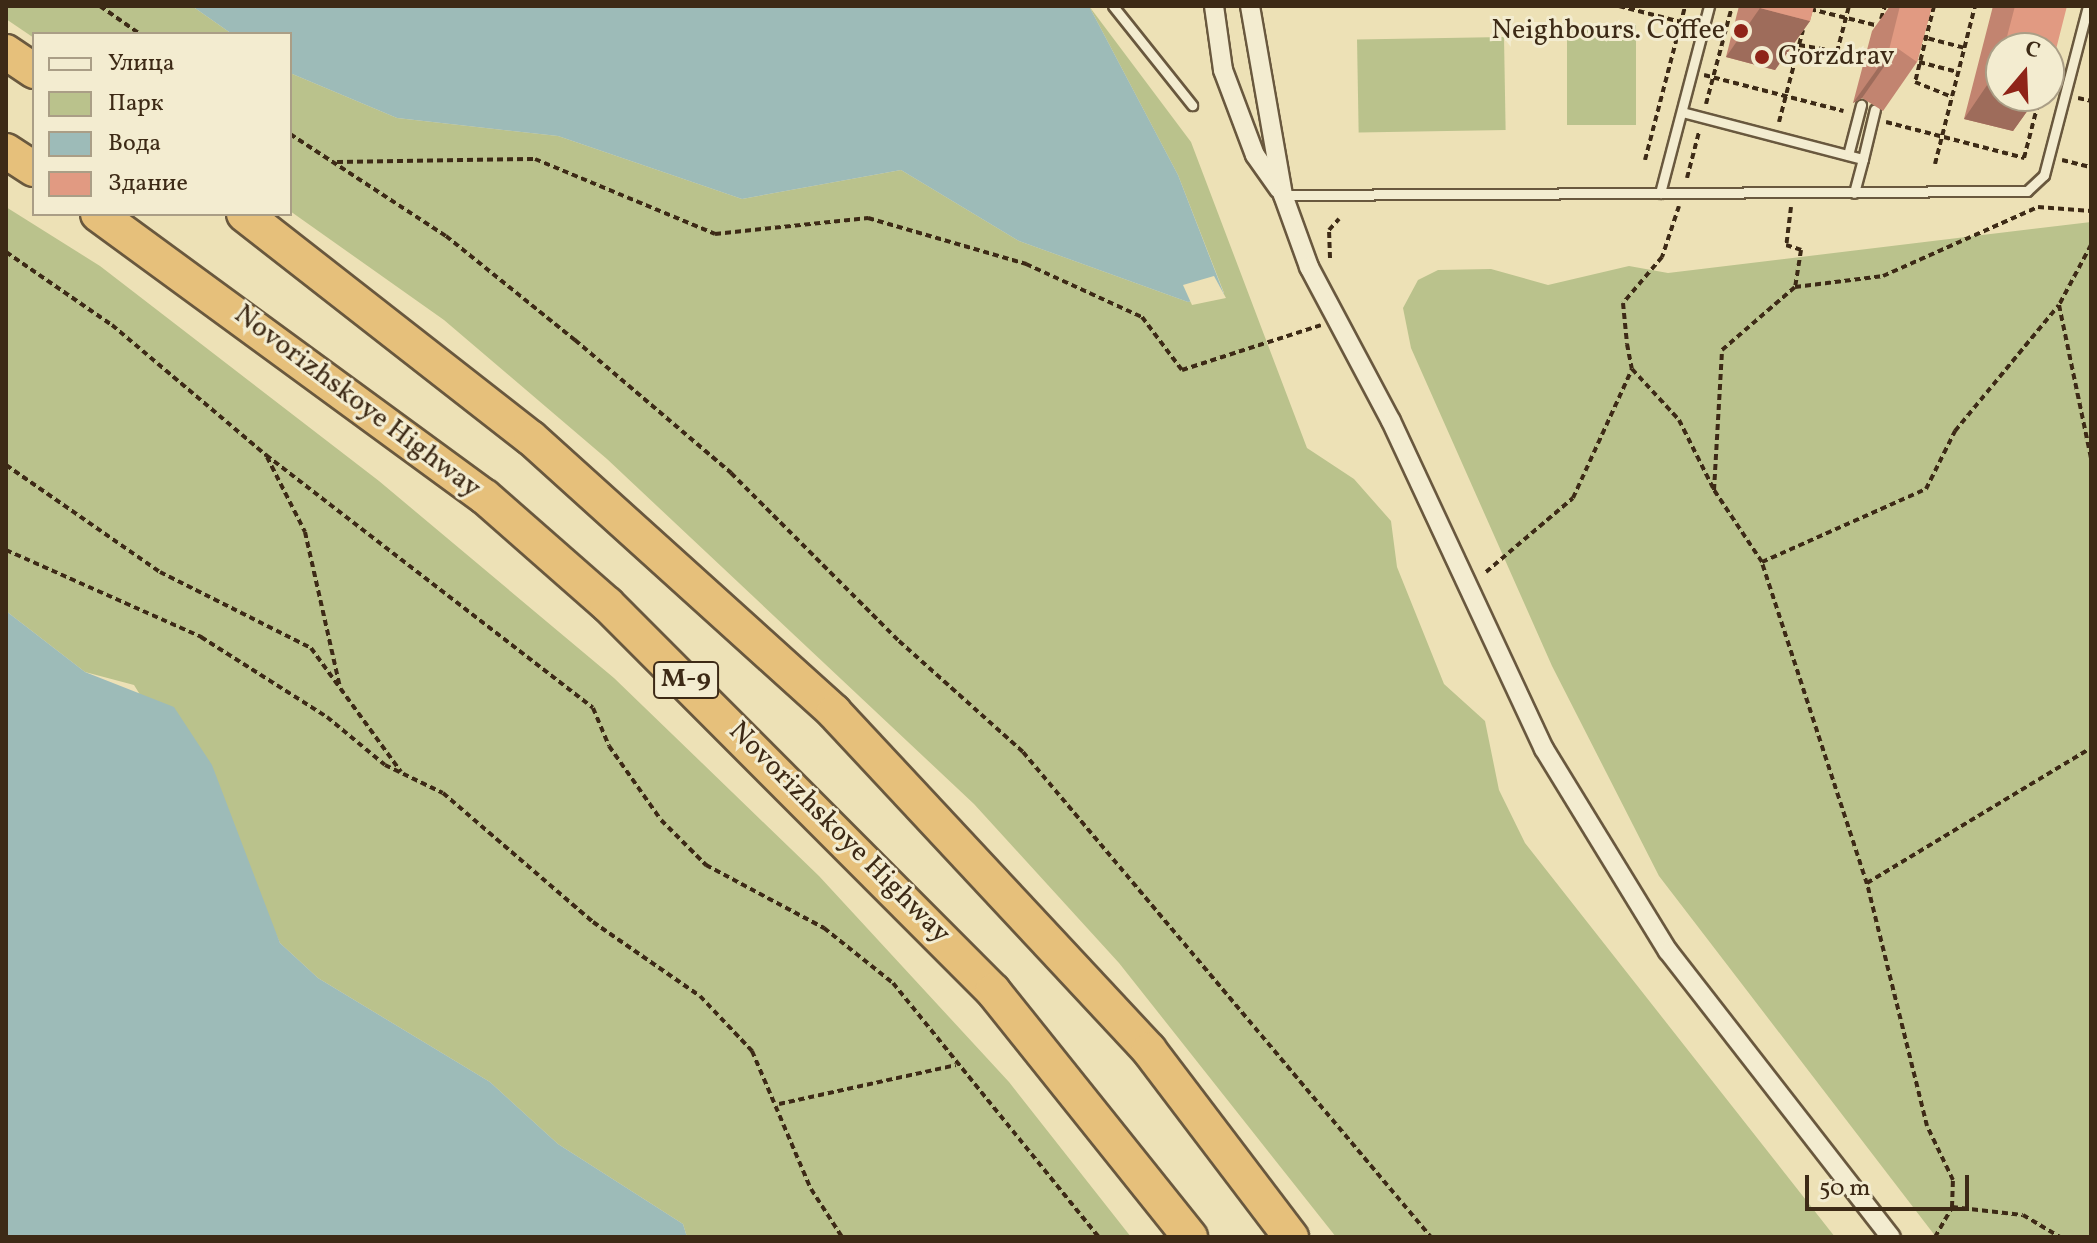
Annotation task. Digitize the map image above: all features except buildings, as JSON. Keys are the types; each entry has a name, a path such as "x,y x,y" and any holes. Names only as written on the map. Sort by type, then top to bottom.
{"highway":[{"path":"6,52 32,70"},
{"path":"6,151 32,168"},
{"name":"Novorizhskoye Highway","path":"101,216 473,488 607,604 993,991 1190,1237"},
{"name":"М-9","path":"247,216 531,438 834,712 1149,1050 1291,1237"}],"street":[{"path":"1214,6 1223,70 1255,155 1283,195 1338,320 1544,749 1668,951 1891,1237"},
{"path":"1250,6 1283,195"}],"lane":[{"path":"1113,6 1192,105"},
{"path":"1660,193 1709,6"},
{"path":"1283,195 1854,193 2035,187 2044,175 2088,6"},
{"path":"1848,155 1861,105"},
{"path":"1854,193 1875,109"},
{"path":"1682,112 1863,159"}],"path":[{"path":"100,6 137,32"},
{"path":"1619,6 1681,22"},
{"path":"1645,160 1685,6"},
{"path":"1486,572 1573,498 1632,369 1623,303 1662,257 1683,193 1732,6"},
{"path":"1799,45 1837,52 1849,6"},
{"path":"1880,26 1885,6"},
{"path":"1934,6 1919,62 1917,86 1952,97"},
{"path":"1935,164 1975,6"},
{"path":"1775,136 1808,7 1895,30"},
{"path":"1910,34 1965,48"},
{"path":"1919,62 1958,72"},
{"path":"2024,158 2036,112"},
{"path":"292,135 446,236 731,473 899,641 1023,752 1431,1237"},
{"path":"335,162 535,159 715,234 868,218 1026,264 1142,317 1182,370 1338,320"},
{"path":"1792,193 1786,245 1801,250 1795,287"},
{"path":"1714,490 1722,350 1795,287 1883,276 2038,207 2091,211"},
{"path":"1330,258 1329,230 1339,219"},
{"path":"1762,562 1926,489 1955,431 2059,305 2091,245"},
{"path":"6,252 112,325 266,455 593,708 609,746 684,843 706,865 824,928 893,983 956,1065 1099,1237"},
{"path":"2059,305 2091,458"},
{"path":"1632,369 1679,420 1714,490 1762,562 1867,884 1927,1126 1953,1180 1952,1207 1935,1237"},
{"path":"266,455 305,532 341,689"},
{"path":"6,465 160,572 311,648 401,773"},
{"path":"6,550 201,637 401,773 443,793 480,832 604,930 700,996 752,1051 779,1104 811,1189 842,1237"},
{"path":"1867,884 2091,748"},
{"path":"779,1104 956,1065"},
{"path":"1952,1207 2023,1215 2060,1237"}],"green space":[{"path":"6,6 192,6 229,32 32,32 32,37 6,19"},
{"path":"1089,6 1191,142 1307,448 1354,479 1391,521 1397,567 1444,684 1485,721 1499,790 1525,843 1835,1237 1336,1237 1119,963 974,804 607,459 444,320 292,212 292,74 397,118 558,136 742,199 901,170 1019,241 1188,302 1224,293 1178,175"},
{"path":"1567,25 1636,25 1636,125 1567,125"},
{"path":"1504,37 1506,130 1359,133 1357,40"},
{"path":"6,207 100,266 379,481 614,678 819,876 1009,1082 1131,1237 687,1237 683,1224 558,1144 490,1082 318,978 280,943 242,859 134,685 85,672 6,611"},
{"path":"2091,222 2091,1237 1936,1237 1659,876 1552,666 1411,348 1403,308 1418,280 1438,270 1491,269 1548,285 1629,266 1668,273"}],"water":[{"path":"192,6 1089,6 1178,175 1224,294 1188,302 1019,241 901,170 742,199 558,136 397,118 292,74 292,32 229,32"},
{"path":"6,611 85,672 174,707 212,765 280,943 318,978 490,1082 558,1144 683,1224 687,1237 6,1237"}],"pier":[{"path":"1214,276 1226,298 1192,305 1183,285"}],"place":[{"name":"Neighbours. Coffee","path":"1741,31"},
{"name":"Gorzdrav","path":"1762,57"}]}
